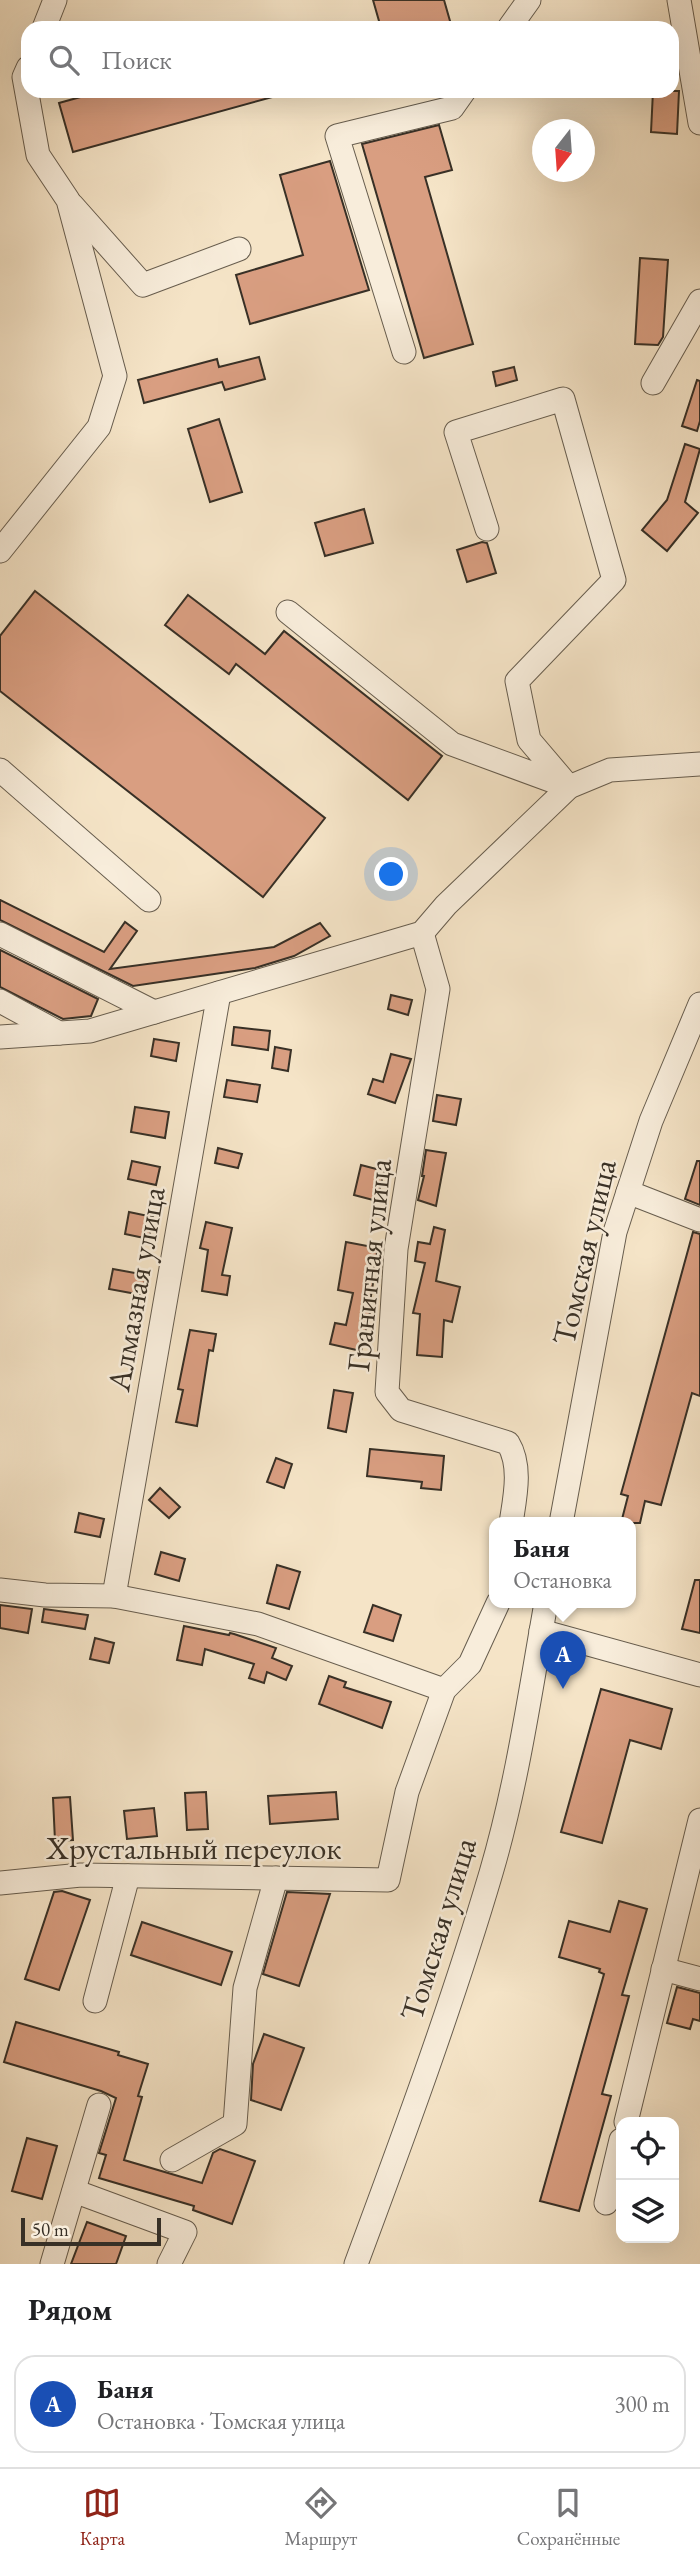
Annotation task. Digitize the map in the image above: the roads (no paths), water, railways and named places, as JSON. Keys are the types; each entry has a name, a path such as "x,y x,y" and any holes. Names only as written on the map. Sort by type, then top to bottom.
{"street":[{"path":"47,21 55,0"},
{"path":"514,21 529,0"},
{"path":"679,0 700,123"},
{"path":"28,98 38,155 68,200 143,285 239,249"},
{"path":"404,352 337,136 452,108 459,98"},
{"path":"0,551 99,427 115,376 68,200"},
{"path":"653,383 700,301"},
{"path":"488,529 456,432 564,399 614,580 517,681 529,740 569,787"},
{"path":"288,612 452,744 569,787"},
{"path":"0,1037 90,1031 422,933 446,905 569,787 610,770 700,764"},
{"path":"0,770 149,900"},
{"name":"Гранитная улица","path":"422,933 438,989 396,1249 387,1392 401,1410 508,1443 515,1455 512,1517"},
{"path":"0,934 154,1012"},
{"name":"Алмазная улица","path":"114,1596 219,993"},
{"path":"0,1001 59,1033"},
{"name":"Томская улица","path":"562,1517 615,1231 651,1121 700,1004"},
{"path":"628,1192 700,1220"},
{"path":"0,1590 45,1595 114,1596 258,1624 443,1690 470,1664 496,1608"},
{"name":"Томская улица","path":"356,2264 430,2060 491,1872 522,1739 545,1608"},
{"path":"541,1631 700,1675"},
{"name":"Хрустальный переулок","path":"0,1883 81,1875 388,1880 407,1792 443,1690"},
{"path":"627,2117 700,1821"},
{"path":"95,2001 128,1876"},
{"path":"172,2160 234,2124 245,1988 276,1878"},
{"path":"663,1969 700,1979"},
{"path":"52,2264 99,2105"},
{"path":"606,2203 616,2161"},
{"path":"74,2191 185,2232 169,2264"}],"place":[{"name":"Баня","path":"563,1689"}]}
